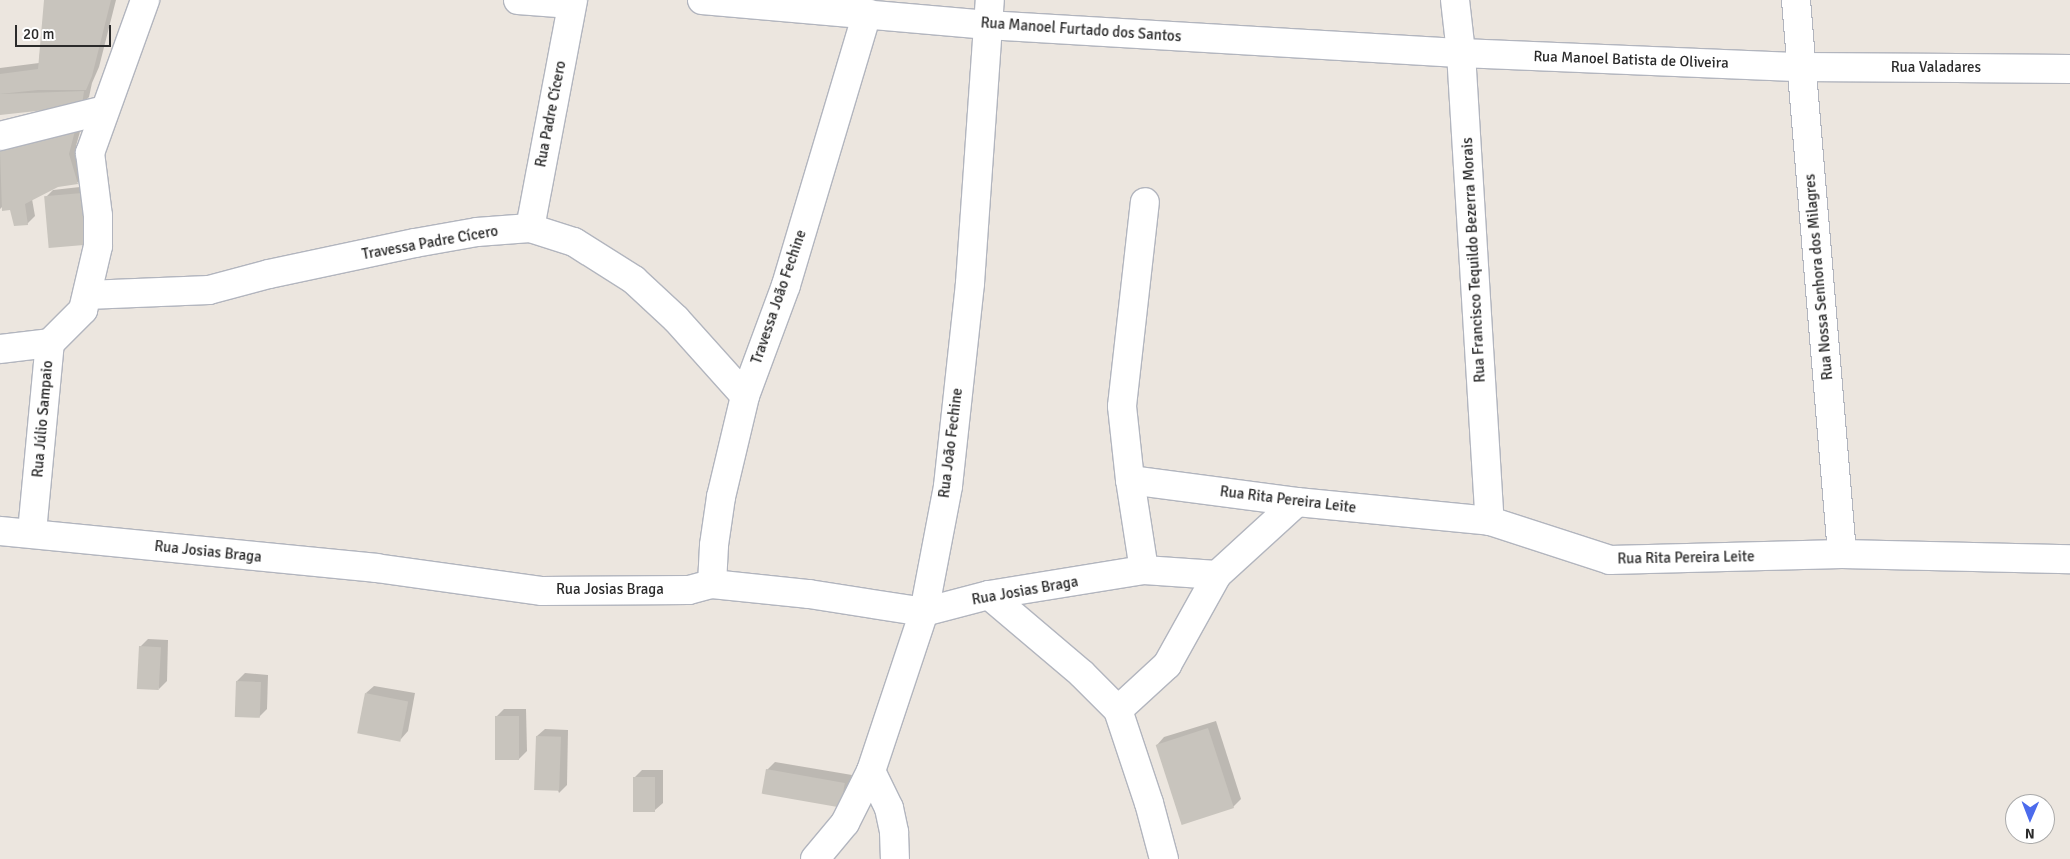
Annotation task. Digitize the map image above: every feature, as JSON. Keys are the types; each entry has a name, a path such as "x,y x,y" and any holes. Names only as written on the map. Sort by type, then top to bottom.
{"street":[{"name":"Rua Júlio Sampaio","path":"32,532 50,343 83,310 98,246 98,216 90,152 145,0"},
{"path":"518,0 572,2"},
{"name":"Rua Manoel Furtado dos Santos","path":"702,0 867,13 989,13 1461,53"},
{"name":"Rua Francisco Tequildo Bezerra Morais","path":"1455,0 1461,53 1490,521"},
{"name":"Rua Nossa Senhora dos Milagres","path":"1796,0 1842,554"},
{"name":"Rua Padre Cícero","path":"530,228 572,2"},
{"name":"Travessa João Fechine","path":"712,584 714,545 721,497 745,396 786,285 867,13"},
{"name":"Rua João Fechine","path":"815,859 845,823 872,771 924,612 948,486 969,292 989,13"},
{"name":"Rua Manoel Batista de Oliveira","path":"1461,53 1801,67"},
{"name":"Rua Valadares","path":"1801,67 2070,70"},
{"path":"0,136 104,110"},
{"path":"1144,570 1130,480 1122,406 1145,202"},
{"name":"Travessa Padre Cícero","path":"87,295 209,290 268,274 424,242 477,232 530,228 574,242 634,280 676,320 745,396"},
{"path":"0,349 50,343"},
{"name":"Rua Rita Pereira Leite","path":"1130,480 1297,502 1490,521 1610,560 1842,554 2070,559"},
{"path":"1118,710 1167,665 1217,575 1297,502"},
{"name":"Rua Josias Braga","path":"0,531 32,532 201,552 376,568 542,591 690,590 712,584 809,594 924,612 989,595 1144,570 1217,575"},
{"path":"989,595 1082,674 1118,710 1149,803 1164,859"},
{"path":"872,771 889,808 894,832 895,859"}],"building":[{"path":"44,0 111,0 92,76 86,90 38,90 0,94 0,74 38,69"},
{"path":"84,91 82,106 0,115 0,94"},
{"path":"76,127 69,154 78,184 58,187 25,204 28,225 14,226 10,210 2,211 0,151"},
{"path":"82,193 87,245 49,248 44,196"},
{"path":"139,646 161,647 159,690 137,689"},
{"path":"236,681 261,682 260,718 235,717"},
{"path":"365,693 408,701 400,742 357,733"},
{"path":"495,716 519,716 519,760 495,760"},
{"path":"1208,728 1234,808 1182,825 1156,745"},
{"path":"536,736 561,737 559,791 534,790"},
{"path":"766,769 845,783 840,808 762,794"},
{"path":"633,777 655,777 655,812 633,812"}]}
